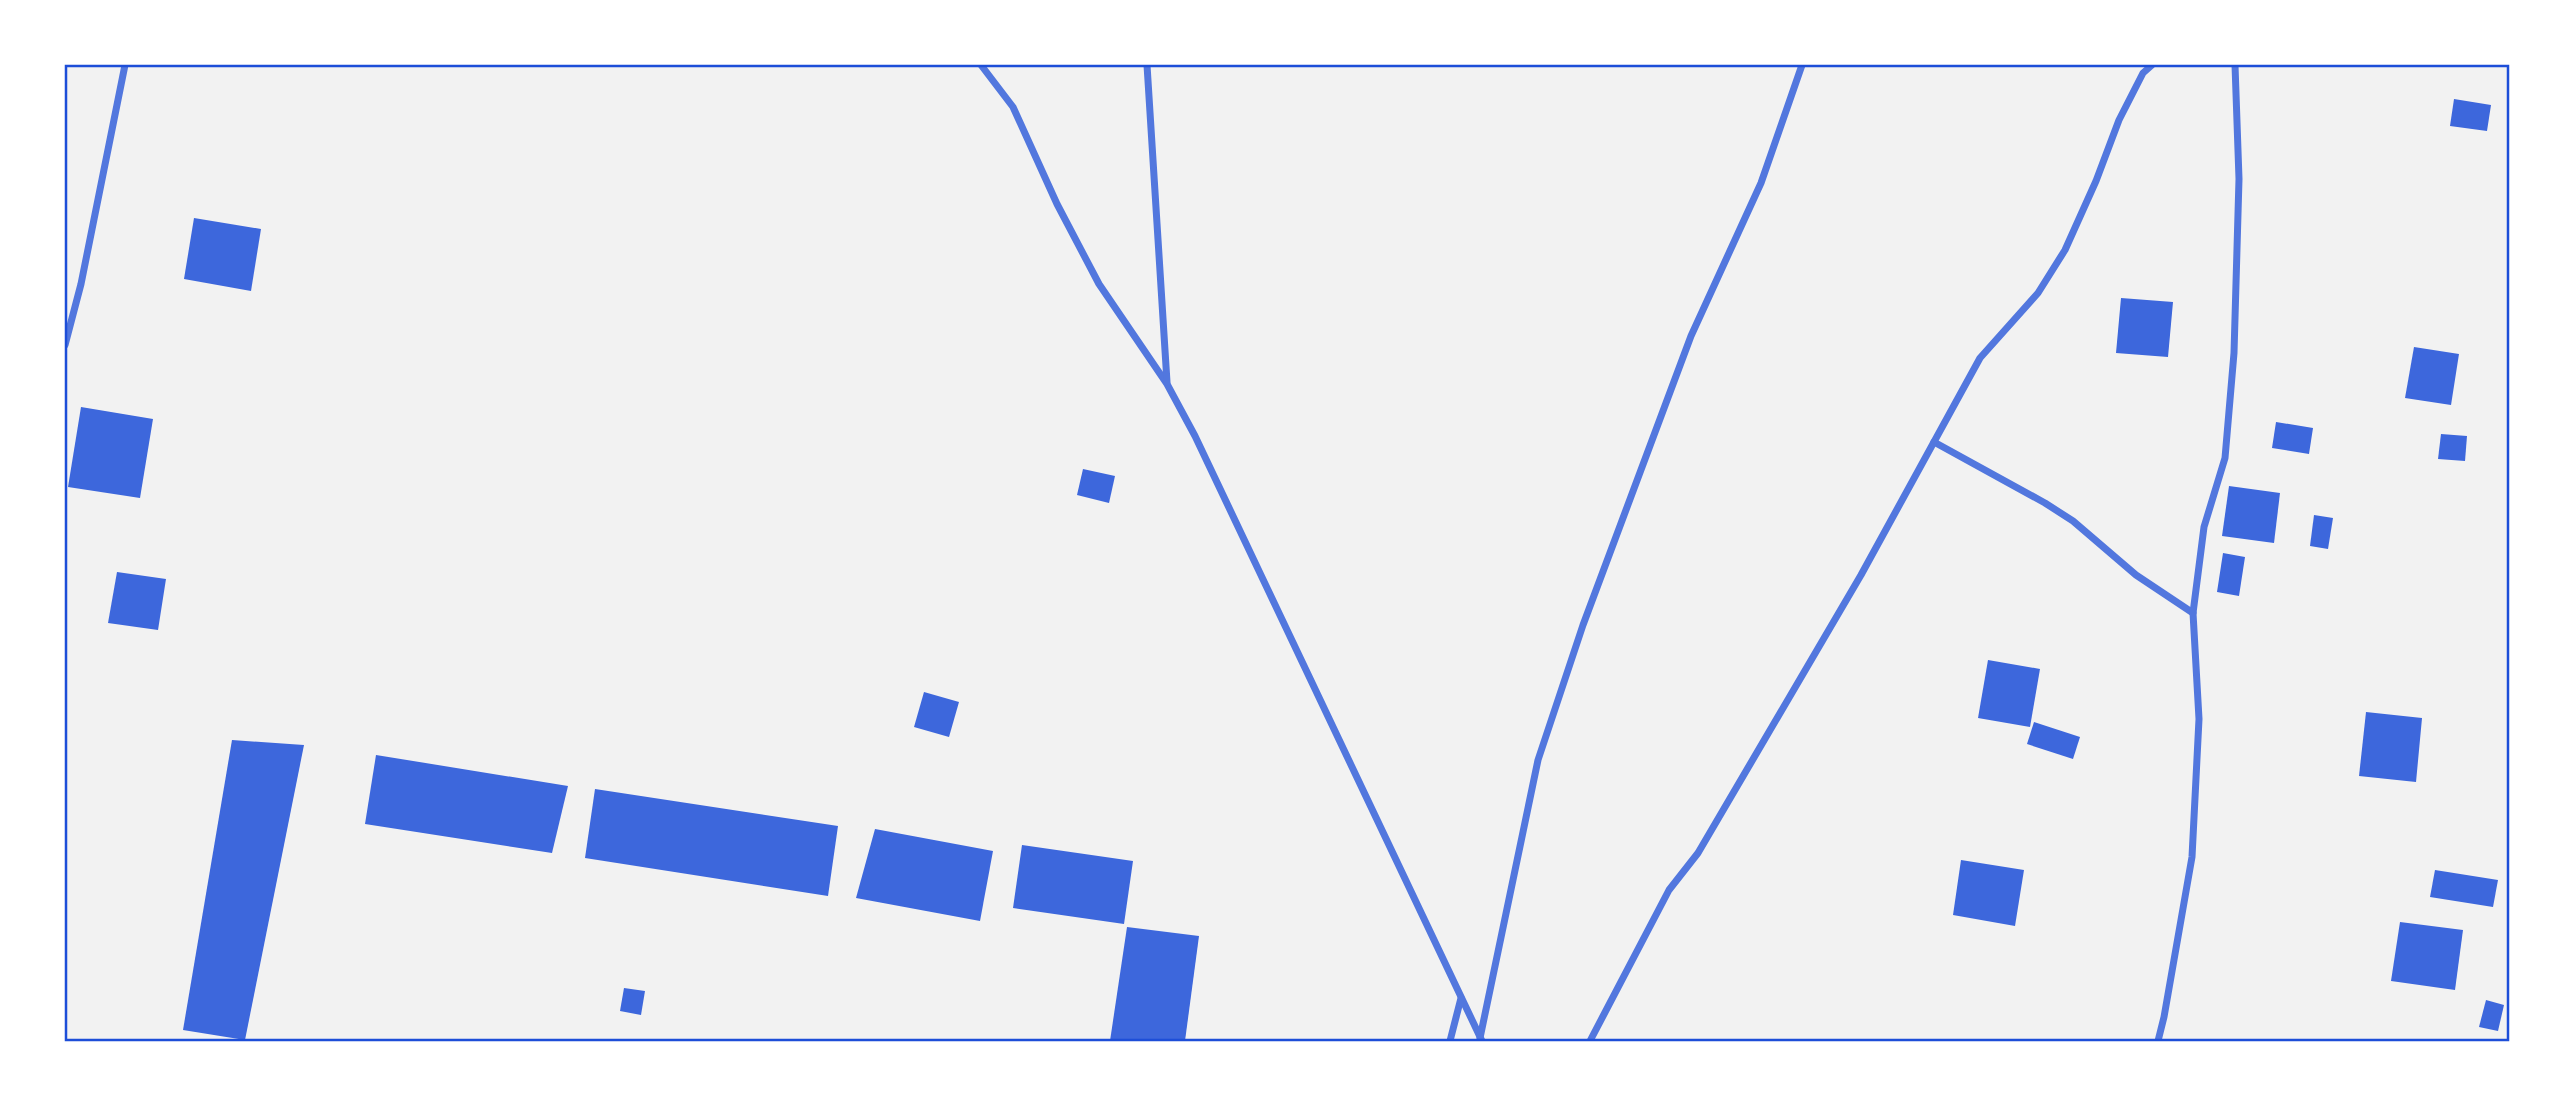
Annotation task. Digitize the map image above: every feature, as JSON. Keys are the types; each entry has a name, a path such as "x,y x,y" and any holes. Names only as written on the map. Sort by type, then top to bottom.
{"street":[{"path":"65,345 81,284 125,65"},
{"path":"981,65 1013,107 1057,204 1099,284 1167,384 1201,448 1481,1040"},
{"path":"1147,65 1167,384"},
{"path":"1481,1040 1542,748 1583,625 1691,336 1761,183 1802,65"},
{"path":"1590,1041 1669,890 1699,853 1861,575 1980,358 2038,293 2065,250 2096,181 2119,120 2143,73 2152,65"},
{"path":"2158,1041 2192,857 2199,719 2193,613 2204,527 2225,458 2235,353 2239,179 2235,65"},
{"path":"1934,442 2045,503 2073,522 2136,575 2193,613"},
{"path":"1450,1041 1461,997"}],"building":[{"path":"2454,99 2491,105 2487,131 2450,126"},
{"path":"194,218 261,229 251,291 184,279"},
{"path":"2121,298 2173,302 2168,357 2116,353"},
{"path":"2414,347 2459,354 2451,405 2405,398"},
{"path":"81,407 153,419 140,498 68,487"},
{"path":"2276,422 2313,428 2309,454 2272,448"},
{"path":"2441,434 2467,436 2465,461 2438,459"},
{"path":"1083,469 1115,476 1109,503 1077,495"},
{"path":"2229,486 2280,493 2274,543 2222,536"},
{"path":"2314,515 2333,518 2328,549 2310,546"},
{"path":"2223,553 2245,557 2239,596 2217,592"},
{"path":"117,572 166,579 158,630 108,623"},
{"path":"1988,660 2040,669 2030,727 1978,718"},
{"path":"924,692 959,702 949,737 914,727"},
{"path":"2366,712 2422,718 2416,782 2359,776"},
{"path":"2034,722 2080,737 2073,759 2027,744"},
{"path":"232,740 304,745 245,1040 183,1030"},
{"path":"376,755 568,786 552,853 365,824"},
{"path":"595,789 838,826 828,896 585,858"},
{"path":"875,829 993,851 980,921 856,898"},
{"path":"1022,845 1133,861 1124,924 1013,908"},
{"path":"1961,860 2024,870 2015,926 1953,915"},
{"path":"2435,870 2498,880 2493,907 2430,897"},
{"path":"2400,922 2463,930 2455,990 2391,981"},
{"path":"1127,927 1199,936 1185,1041 1110,1041"},
{"path":"624,988 645,991 641,1015 620,1011"},
{"path":"2486,1000 2504,1005 2498,1031 2479,1027"}]}
